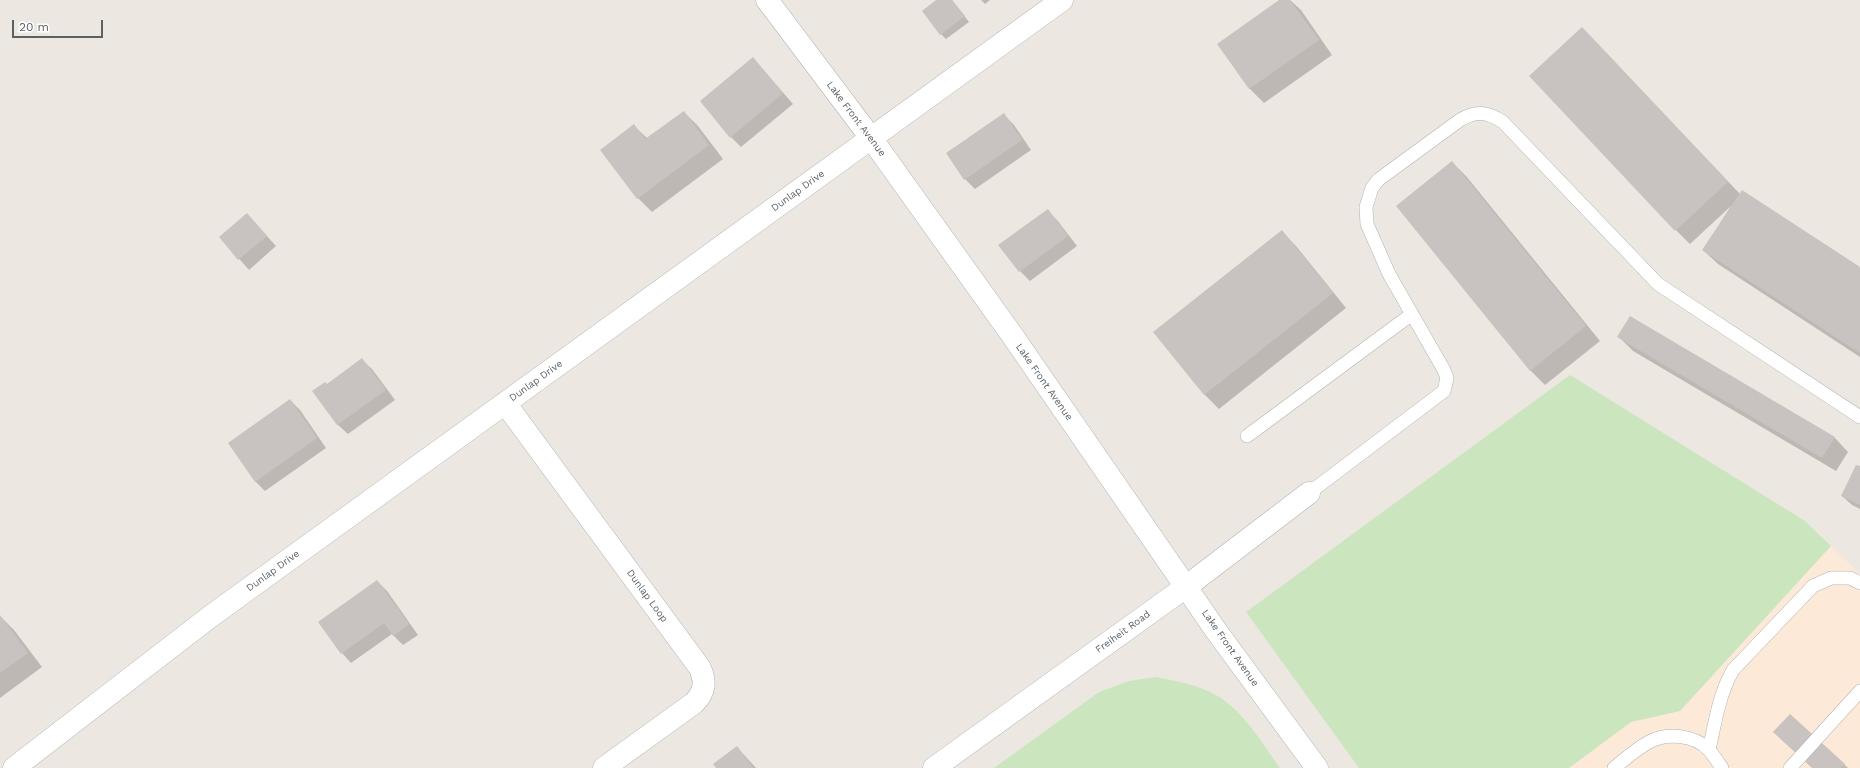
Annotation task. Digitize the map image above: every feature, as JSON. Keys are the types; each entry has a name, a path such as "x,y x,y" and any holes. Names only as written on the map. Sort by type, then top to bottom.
{"street":[{"name":"Lake Front Avenue","path":"767,0 871,138 1007,329 1187,586 1217,632 1317,768"},
{"name":"Dunlap Drive","path":"14,768 211,616 1062,0"},
{"name":"Dunlap Loop","path":"505,403 700,668 704,677 704,688 700,697 694,703 604,768"},
{"name":"Freiheit Road","path":"934,768 1187,586 1309,493"}],"lane":[{"path":"1309,493 1439,397 1444,391 1447,378 1444,370 1389,274 1370,234 1366,216 1369,197 1378,180 1460,120 1467,116 1482,112 1490,114 1503,122 1658,284 1860,418"},
{"path":"1247,436 1412,314"},
{"path":"1709,750 1719,704 1733,670 1813,586 1831,578 1850,578 1860,583"},
{"path":"1790,768 1860,691"},
{"path":"1614,768 1645,745 1662,738 1687,737 1709,750 1722,768"}],"shaded area":[{"path":"1831,546 1860,574 1860,768 1569,768 1631,722 1680,711"}],"green space":[{"path":"1570,375 1805,521 1831,546 1680,711 1631,722 1569,768 1359,768 1246,612"},
{"path":"1156,677 1201,688 1225,701 1248,724 1280,768 994,768 1099,692 1129,681"}],"building":[{"path":"936,0 952,0 965,16 940,35 922,11"},
{"path":"1279,0 1290,0 1319,40 1249,89 1217,44"},
{"path":"1582,27 1728,182 1675,231 1529,76"},
{"path":"753,57 783,93 730,138 700,101"},
{"path":"684,111 709,145 637,199 600,150 634,124 645,139"},
{"path":"1004,113 1022,140 964,180 946,153"},
{"path":"1452,161 1586,326 1530,371 1396,206"},
{"path":"1742,190 1860,267 1860,353 1702,250"},
{"path":"1048,209 1068,236 1019,272 998,245"},
{"path":"247,213 267,236 238,260 219,237"},
{"path":"1282,230 1333,293 1204,395 1153,332"},
{"path":"1630,316 1835,437 1822,458 1617,337"},
{"path":"362,358 386,390 337,425 312,391 325,382 327,384"},
{"path":"290,399 317,438 255,482 228,443"},
{"path":"1856,465 1860,466 1860,505 1841,496"},
{"path":"377,580 409,624 393,636 384,623 341,654 318,622"},
{"path":"0,615 28,653 0,673"},
{"path":"1790,714 1845,764 1840,768 1812,768 1773,732"},
{"path":"737,746 753,768 716,768 713,764"}]}
